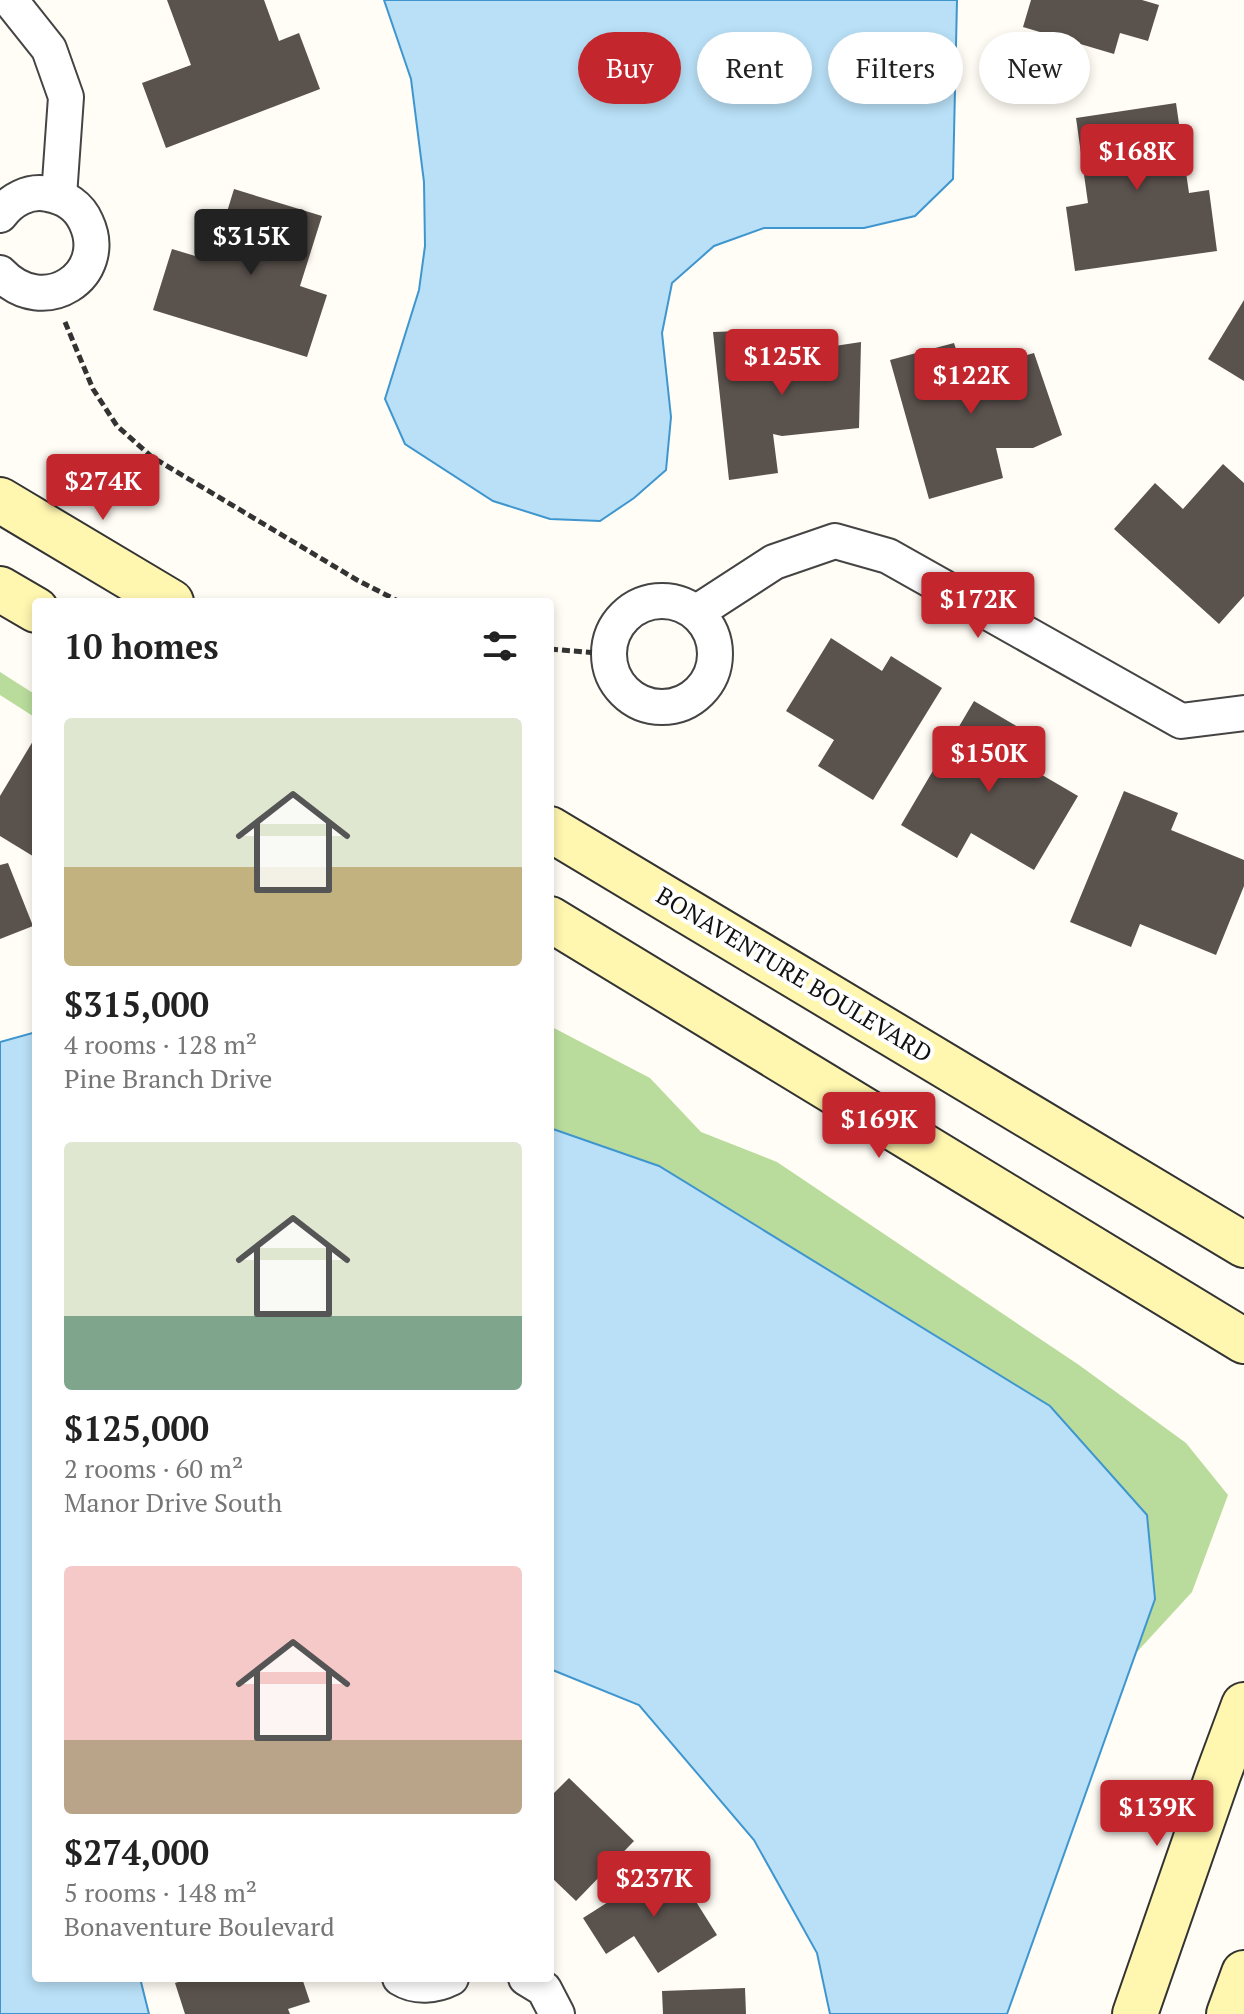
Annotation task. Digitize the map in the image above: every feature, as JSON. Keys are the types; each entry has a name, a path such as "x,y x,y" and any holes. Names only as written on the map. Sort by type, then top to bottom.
{"main road":[{"path":"0,500 164,598"},
{"path":"0,589 32,608"},
{"name":"BONAVENTURE BOULEVARD","path":"554,831 1244,1245"},
{"path":"554,921 1244,1341"},
{"path":"1135,2014 1244,1705"},
{"path":"1229,2014 1244,1973"}],"street":[{"path":"10,0 49,49 66,97 59,196"},
{"path":"0,215 13,201 27,194 59,196 73,204 83,215 90,229 92,245 89,261 81,275 69,286 55,292 39,294 23,291 0,273"},
{"path":"697,612 774,562 835,541 888,556 1181,721 1244,713"},
{"path":"665,600 682,603 697,612 708,626 715,643 715,661 710,679 699,693 684,703 667,708 649,706 632,699 615,680 608,654 611,637 619,622 632,609 647,602 665,600"},
{"path":"407,1982 428,1986 440,1982"},
{"path":"533,1982 544,1989 557,2014"}],"path":[{"path":"55,292 93,389 117,426 152,457 392,598"},
{"path":"554,649 608,654"}],"green space":[{"path":"0,672 32,692 32,715 0,695"},
{"path":"554,1028 650,1078 701,1132 777,1162 1079,1365 1186,1443 1228,1495 1192,1592 1136,1653 1155,1599 659,1166 554,1129"}],"water":[{"path":"384,0 957,0 956,32 828,32 828,104 955,104 953,179 915,216 864,228 764,228 714,246 672,283 662,333 671,417 666,470 634,498 600,521 550,519 493,501 405,444 385,399 419,290 425,246 424,182 411,79"},
{"path":"32,1033 32,1982 141,1982 149,2014 0,2014 0,1042"},
{"path":"554,1129 659,1166 1050,1406 1147,1515 1155,1599 1007,2014 830,2014 817,1953 754,1840 639,1705 554,1671"}],"building":[{"path":"167,0 264,0 279,41 299,33 320,89 166,148 142,83 191,65"},
{"path":"1031,0 1142,0 1159,5 1148,41 1120,33 1114,54 1090,47 1090,32 1040,32 1023,27"},
{"path":"1176,103 1189,193 1209,190 1217,251 1075,271 1066,207 1088,203 1076,118"},
{"path":"234,189 322,216 300,286 327,295 307,357 153,310 172,249 212,261"},
{"path":"1244,300 1244,381 1208,359"},
{"path":"741,331 754,345 771,349 780,360 801,357 804,343 820,342 828,347 861,342 859,428 782,436 773,434 778,473 729,480 713,332"},
{"path":"954,343 965,377 995,370 994,364 1034,353 1062,435 1033,448 996,448 1003,478 929,499 890,360"},
{"path":"1223,464 1244,483 1244,596 1219,624 1114,529 1155,483 1183,509"},
{"path":"831,638 882,671 891,656 942,688 873,800 818,766 834,740 786,711"},
{"path":"974,701 1023,730 1008,755 1078,796 1034,870 971,833 957,858 901,825"},
{"path":"32,743 32,856 0,836 0,796"},
{"path":"1124,791 1178,813 1171,830 1244,860 1244,886 1216,955 1140,924 1131,947 1070,922"},
{"path":"8,863 32,926 0,939 0,865"},
{"path":"569,1778 634,1841 576,1901 554,1880 554,1793"},
{"path":"671,1862 717,1935 658,1973 634,1936 606,1954 583,1918"},
{"path":"303,1982 310,2002 288,2009 290,2014 185,2014 175,1983"},
{"path":"745,1988 746,2014 663,2014 662,1991"}]}
